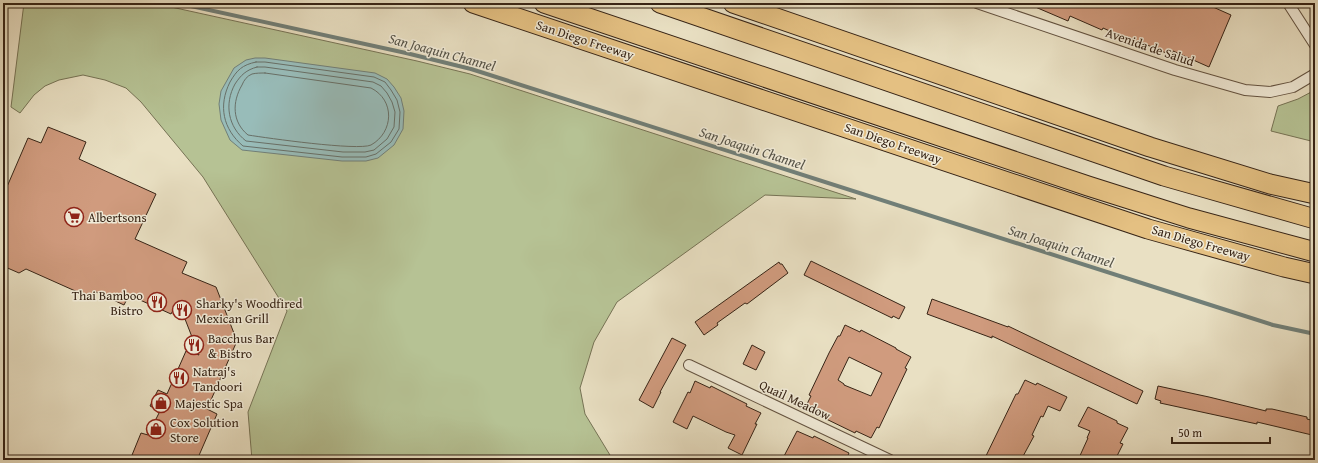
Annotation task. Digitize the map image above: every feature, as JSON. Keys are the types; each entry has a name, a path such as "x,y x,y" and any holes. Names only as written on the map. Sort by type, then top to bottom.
{"highway":[{"name":"San Diego Freeway","path":"473,3 1148,229 1284,267 1315,274"},
{"name":"San Diego Freeway","path":"544,3 1088,186 1189,218 1315,252"},
{"path":"660,3 1164,176 1315,219"},
{"path":"733,3 1150,147 1270,184 1315,194"},
{"path":"761,3 800,26"}],"street":[{"name":"Avenida de Salud","path":"977,3 1175,70 1245,90 1270,92 1293,87 1315,74"},
{"path":"1288,3 1315,45"},
{"name":"Quail Meadow","path":"689,365 890,460"}],"green space":[{"path":"24,3 153,3 417,61 470,74 856,199 765,195 617,302 594,342 580,388 585,414 613,460 252,460 248,412 287,311 203,177 141,102 126,88 105,80 83,75 59,80 45,86 34,95 20,113 11,107"},
{"path":"1315,90 1315,142 1271,131 1278,106 1298,99"}],"water":[{"path":"265,58 375,73 387,79 401,98 404,111 403,129 394,145 378,158 366,161 342,161 242,150 230,140 221,120 219,104 221,91 234,68 246,60"}],"building":[{"path":"1026,3 1204,3 1231,15 1209,67 1173,51 1171,55 1140,42 1139,44 1103,28 1102,30 1070,16 1068,21"},
{"path":"48,127 86,142 79,159 156,194 135,239 187,262 182,273 216,287 237,341 207,409 217,414 197,460 130,460 141,433 148,435 160,411 150,406 158,390 167,394 186,351 199,355 178,301 171,314 129,295 124,305 94,291 91,298 26,269 19,273 3,266 3,196 28,138 41,143"},
{"path":"811,261 905,307 899,319 893,316 892,318 804,275"},
{"path":"779,262 788,273 747,304 745,303 717,323 718,325 704,335 695,322"},
{"path":"932,299 1008,326 1143,391 1137,404 992,336 992,338 927,314"},
{"path":"845,325 860,332 861,330 911,357 905,368 907,369 879,428 877,427 871,438 856,431 855,433 820,416 821,414 806,406 811,396 809,395 829,353 838,336 840,336","holes":["849,357 882,373 871,396 844,385 838,380"]},
{"path":"672,338 686,345 660,392 653,408 639,400"},
{"path":"752,345 765,352 756,370 743,364"},
{"path":"1025,380 1036,385 1037,383 1067,397 1060,411 1048,406 1043,417 1041,416 1032,435 1034,436 1021,460 984,460 1016,394 1018,394"},
{"path":"695,381 710,388 711,386 747,404 746,406 761,413 742,455 728,448 735,435 693,416 687,429 673,422 688,392 690,393"},
{"path":"1158,386 1266,411 1266,409 1272,409 1307,417 1307,419 1315,421 1315,434 1312,435 1257,422 1257,424 1160,403 1161,401 1155,399"},
{"path":"1088,407 1128,428 1120,443 1123,444 1115,460 1078,460 1090,431 1078,426"},
{"path":"797,431 813,438 814,436 849,453 846,460 782,460"}],"waterway":[{"name":"San Joaquin Channel","path":"177,3 406,53 471,69 1273,325 1315,334"}],"place":[{"name":"Albertsons","path":"74,217"},
{"name":"Thai Bamboo Bistro","path":"157,302"},
{"name":"Sharky's Woodfired Mexican Grill","path":"182,310"},
{"name":"Bacchus Bar & Bistro","path":"194,345"},
{"name":"Natraj's Tandoori","path":"179,378"},
{"name":"Majestic Spa","path":"161,403"},
{"name":"Cox Solution Store","path":"156,429"}]}
